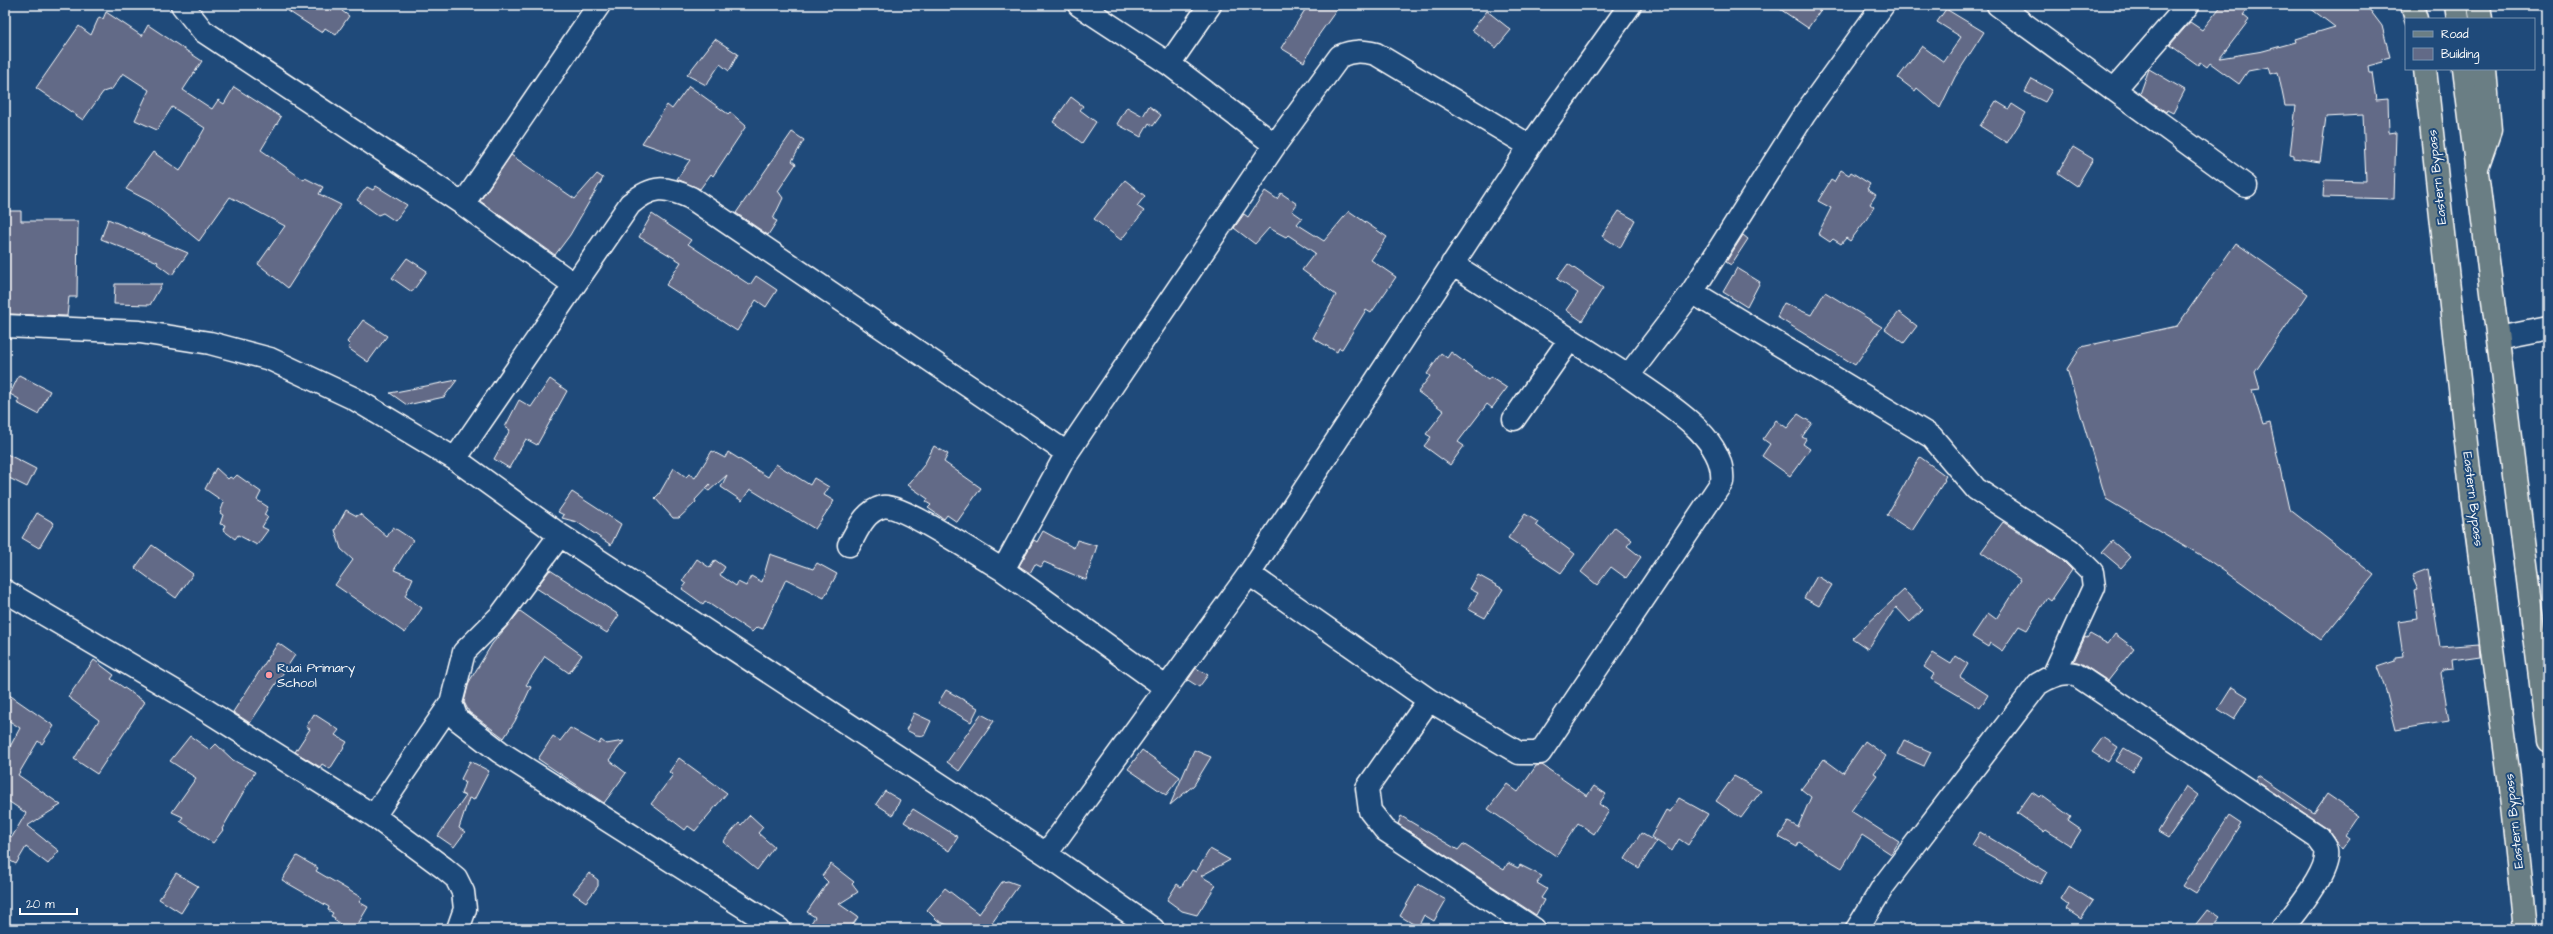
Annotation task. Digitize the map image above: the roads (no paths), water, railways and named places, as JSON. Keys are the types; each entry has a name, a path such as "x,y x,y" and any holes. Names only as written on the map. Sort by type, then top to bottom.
{"main road":[{"path":"2412,5 2416,18"},
{"path":"2420,5 2420,18"},
{"path":"2456,5 2458,18"},
{"path":"2479,5 2480,18"},
{"name":"Eastern Bypass","path":"2424,70 2472,498 2509,778 2525,929"},
{"path":"2464,70 2548,740"},
{"path":"2476,170 2490,130 2485,70"}],"street":[{"path":"182,5 203,31 463,204 573,284"},
{"path":"463,204 598,5"},
{"path":"1079,5 1169,64 1275,145"},
{"path":"1169,64 1210,5"},
{"path":"1046,854 1249,574 1530,146 1630,5"},
{"path":"1628,376 1692,292 1804,115 1883,5"},
{"path":"1998,5 2246,186"},
{"path":"2114,90 2188,5"},
{"path":"1003,570 1067,453 1275,145 1340,56 1351,51 1364,51 1376,54 1530,146"},
{"path":"455,459 573,284 630,204 652,189 672,189 691,198 1067,453"},
{"path":"1249,574 1429,700 1519,753 1540,753 1722,482 1723,470 1710,441 1698,429 1628,376 1452,264"},
{"path":"1692,292 1932,437 1976,489 2070,550 2092,572 2094,587 2053,676"},
{"path":"5,326 140,332 210,343 270,359 353,398 455,459 560,535 1046,854 1154,929"},
{"path":"2498,338 2548,328"},
{"path":"1514,418 1570,339"},
{"path":"849,545 867,514 883,506 897,508 1003,570 1166,688"},
{"path":"374,816 452,703 464,652 501,615 560,535"},
{"path":"5,592 190,700 374,816 456,878 463,892 465,909 458,929"},
{"path":"1856,929 1884,885 2038,684 2053,676 2075,674 2318,837 2326,850 2323,867 2310,892 2282,929"},
{"path":"1429,700 1367,788 1370,811 1385,830 1534,929"},
{"path":"452,703 457,719 494,748 779,929"}],"place":[{"name":"Ruai Primary School","path":"269,675"}]}
